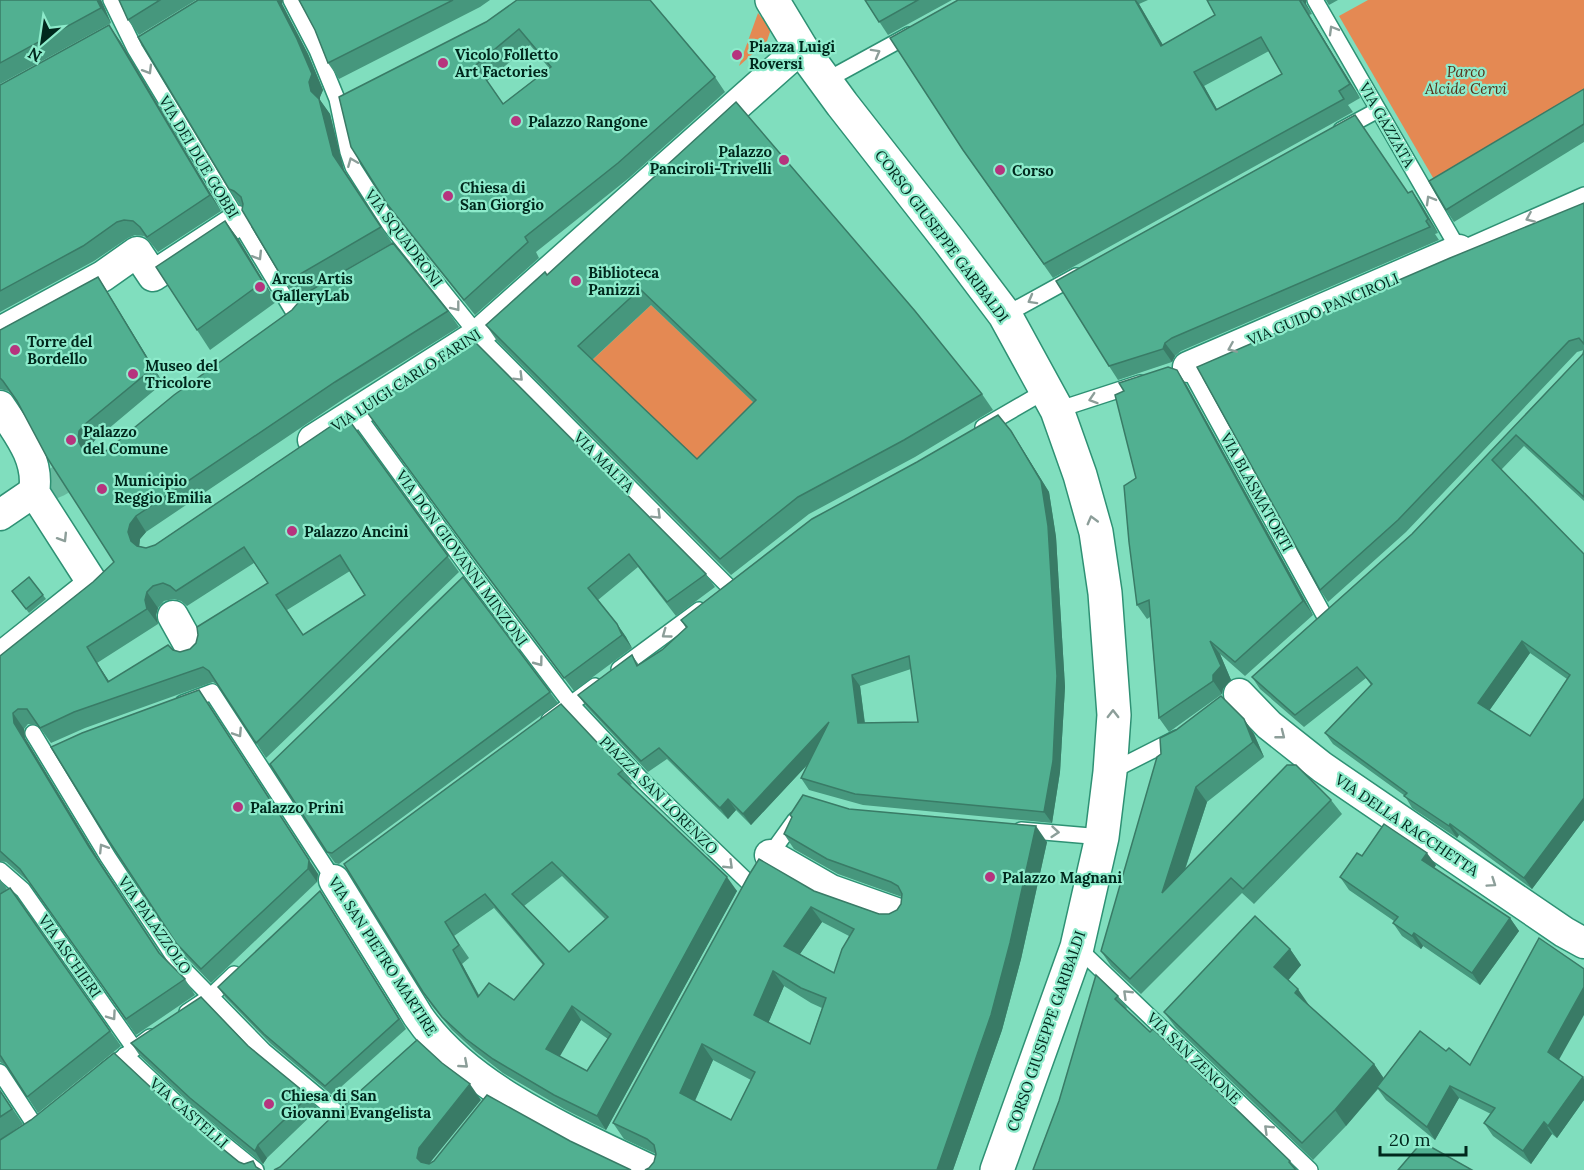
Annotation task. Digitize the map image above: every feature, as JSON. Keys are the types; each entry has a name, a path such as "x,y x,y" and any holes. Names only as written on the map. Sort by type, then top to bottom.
{"street":[{"path":"772,0 801,48 833,93"},
{"name":"VIA LUIGI CARLO FARINI","path":"295,452 478,335 801,48"},
{"name":"CORSO GIUSEPPE GARIBALDI","path":"833,93 1005,315 1052,400 1080,475 1096,532 1105,593 1114,715 1102,837 1077,947 1002,1167"},
{"path":"0,332 104,276 137,252 153,276 237,221"},
{"name":"VIA GUIDO PANCIROLI","path":"1170,373 1459,250"},
{"path":"0,406 29,451 36,481 34,492 93,584 0,658"},
{"path":"0,515 34,492"},
{"path":"173,616 192,650"},
{"name":"VIA DELLA RACCHETTA","path":"1239,694 1269,725 1322,766 1584,944"},
{"path":"770,855 831,890 896,913"},
{"name":"VIA SAN PIETRO MARTIRE","path":"333,882 421,1039 474,1072 497,1096 610,1144 650,1170"}],"lane":[{"name":"VIA DEI DUE GOBBI","path":"111,0 118,31 140,45 237,221 283,318 324,293"},
{"name":"VIA SQUADRONI","path":"291,0 317,50 348,93 348,152 353,167 390,225 401,249 478,335"},
{"name":"VIA GAZZATA","path":"1315,0 1459,250"},
{"path":"833,93 923,27"},
{"path":"1326,138 1378,110"},
{"name":"VIA GUIDO PANCIROLI","path":"1459,250 1584,195"},
{"path":"1005,315 1088,269"},
{"name":"VIA MALTA","path":"478,335 726,591 570,704"},
{"name":"VIA GUIDO PANCIROLI","path":"969,436 1052,400 1170,373"},
{"name":"VIA BLASMATORTI","path":"1170,373 1325,617"},
{"name":"VIA DON GIOVANNI MINZONI","path":"355,412 467,577 570,704"},
{"name":"VIA SAN PIETRO MARTIRE","path":"167,708 212,692 333,882"},
{"path":"533,732 570,704"},
{"name":"PIAZZA SAN LORENZO","path":"570,704 748,889 770,855"},
{"path":"1110,772 1189,730"},
{"name":"VIA PALAZZOLO","path":"33,733 51,754 108,857 178,963 264,1051 338,1113"},
{"path":"265,773 277,761"},
{"path":"770,855 804,808"},
{"path":"1011,829 1102,837"},
{"name":"VIA ASCHIERI","path":"0,870 23,890 129,1051"},
{"path":"8,901 23,890"},
{"name":"VIA SAN ZENONE","path":"1077,947 1310,1170"},
{"path":"89,1084 129,1051 211,996 246,963"},
{"name":"VIA CASTELLI","path":"129,1051 192,1118 256,1170"},
{"path":"0,1072 36,1127"}],"green space":[{"name":"Parco Alcide Cervi","path":"1368,0 1584,0 1584,101 1439,188 1339,16"},
{"path":"758,13 771,29 767,41 739,66"},
{"path":"651,305 768,416 708,475 589,363"}],"building":[{"path":"0,0 97,0 101,8 0,63"},
{"path":"119,0 160,0 128,20"},
{"path":"198,0 277,0 312,74 309,82 311,91 319,99 333,155 381,227 290,280 283,279 242,210 241,197 229,189 138,37"},
{"path":"299,0 453,0 328,63 315,30"},
{"path":"517,0 650,0 715,77 618,163 525,237 528,242 464,300 387,204 351,147 339,97 486,22","holes":["519,29 551,67 503,104 476,65"]},
{"path":"865,0 918,0 879,22"},
{"path":"958,0 1135,0 1161,46 1215,15 1207,0 1302,0 1300,1 1350,84 1339,91 1344,99 1044,264 963,150 890,38","holes":["1261,37 1282,74 1216,110 1194,72"]},
{"path":"109,25 210,195 147,237 133,221 117,222 83,246 0,291 0,85"},
{"path":"1584,89 1584,124 1446,210 1429,181"},
{"path":"736,102 915,311 982,394 904,440 798,497 720,559 486,325 545,272 547,275","holes":["640,289 756,400 697,459 578,346"]},
{"path":"1355,115 1408,193 1412,191 1430,227 1172,338 1165,343 1163,349 1109,366 1056,281"},
{"path":"1584,203 1584,344 1579,338 1569,341 1398,520 1320,590 1197,367"},
{"path":"225,221 263,282 197,330 156,267"},
{"path":"393,243 448,311 335,382 136,516 128,532 131,541 137,546 146,548 155,545 346,416 448,556 256,743 209,671 203,667 74,712 40,728 27,709 18,709 13,713 14,723 89,847 159,953 185,979 126,1019 20,869 0,851 0,656 93,582 114,562 48,459 17,401 0,378 0,330 98,277 153,368 79,431 78,440 82,448 97,455 106,451 174,395 292,310 298,303 299,297","holes":["244,547 268,583 197,627 196,643 190,649 180,652 168,645 108,682 87,647 147,609 145,600 147,592 153,586 163,583 176,591","340,555 365,595 303,635 276,595"]},
{"path":"473,340 706,574 667,602 629,554 588,588 617,624 622,635 564,678 364,408"},
{"path":"1584,350 1584,497 1516,435 1492,460 1584,554 1584,798 1524,878 1450,824 1449,826 1404,796 1407,793 1325,733 1372,684 1357,667 1295,715 1252,677 1412,534 1583,354","holes":["1522,641 1570,675 1530,736 1478,703"]},
{"path":"1168,367 1177,370 1303,601 1235,662 1210,641 1221,666 1213,675 1213,681 1159,718 1149,600 1137,605 1129,542 1124,486 1136,478 1115,395 1124,391 1119,383"},
{"path":"998,415 1011,431 1041,481 1048,526 1057,676 1053,761 1044,812 855,794 801,778 829,722 743,814 728,799 720,808 659,748 641,761 578,695 632,655 637,666 662,650 687,627 681,620 812,519","holes":["909,656 918,722 858,723 852,675"]},
{"path":"29,577 43,595 26,609 12,591"},
{"path":"463,577 550,692 332,853 327,852 270,764"},
{"path":"199,690 309,860 308,869 201,969 176,943 51,747 82,733"},
{"path":"1221,696 1244,719 1253,742 1196,787 1162,893 1287,765 1296,765 1331,800 1243,889 1231,878 1130,979 1101,951 1157,757 1161,754 1160,738 1176,730"},
{"path":"561,704 623,770 618,774 727,877 597,1116 554,1095 493,1059 442,1017 423,992 344,864","holes":["552,862 608,917 569,952 512,894","485,894 544,964 514,1000 489,983 478,997 453,950 459,945 445,922","572,1006 611,1034 587,1071 546,1049"]},
{"path":"803,795 849,809 1036,826 1010,943 991,1015 937,1170 645,1170 654,1162 656,1154 654,1145 647,1139 613,1123 759,859 814,891 879,914 889,914 897,910 901,904 902,894 898,886 827,859 784,834 792,817 790,815","holes":["811,907 854,929 842,949 834,973 784,946","773,971 801,988 826,998 810,1044 754,1015","702,1044 755,1072 731,1120 680,1093"]},
{"path":"1384,824 1427,853 1422,860 1510,918 1472,973 1414,933 1412,936 1393,923 1398,917 1340,877 1357,853 1362,856"},
{"path":"10,888 110,1031 27,1097 0,1055 0,894"},
{"path":"320,891 399,1019 325,1086 264,1034 218,987"},
{"path":"1255,916 1290,949 1274,967 1298,989 1295,993 1374,1064 1335,1110 1302,1143 1164,1012"},
{"path":"1539,938 1584,969 1584,987 1548,1052 1583,1077 1548,1126 1544,1122 1523,1151 1484,1123 1495,1108 1450,1086 1427,1127 1377,1087 1420,1031 1446,1051 1449,1048 1470,1065"},
{"path":"1096,975 1118,996 1115,999 1150,1032 1153,1029 1290,1161 1296,1170 1033,1170 1059,1101"},
{"path":"201,997 248,1046 309,1096 258,1145 255,1151 190,1098 131,1043"},
{"path":"417,1040 470,1084 419,1148 417,1158 421,1162 429,1164 434,1161 487,1095 570,1141 631,1170 274,1170 280,1167"},
{"path":"114,1053 175,1110 239,1162 244,1164 253,1161 261,1170 0,1170 0,1140 31,1120"},
{"path":"0,1091 12,1109 0,1117"},
{"path":"1422,1142 1472,1170 1398,1170"}],"tunnel":[{"path":"34,492 57,482 96,459"}],"place":[{"name":"Piazza Luigi Roversi","path":"737,55"},
{"name":"Vicolo Folletto Art Factories","path":"443,63"},
{"name":"Palazzo Rangone","path":"516,121"},
{"name":"Palazzo Panciroli-Trivelli","path":"784,160"},
{"name":"Corso","path":"1000,170"},
{"name":"Chiesa di San Giorgio","path":"448,196"},
{"name":"Biblioteca Panizzi","path":"576,281"},
{"name":"Arcus Artis GalleryLab","path":"260,287"},
{"name":"Torre del Bordello","path":"15,350"},
{"name":"Museo del Tricolore","path":"133,374"},
{"name":"Palazzo del Comune","path":"71,440"},
{"name":"Municipio Reggio Emilia","path":"102,489"},
{"name":"Palazzo Ancini","path":"292,531"},
{"name":"Palazzo Prini","path":"238,807"},
{"name":"Palazzo Magnani","path":"990,877"},
{"name":"Chiesa di San Giovanni Evangelista","path":"269,1104"}]}
